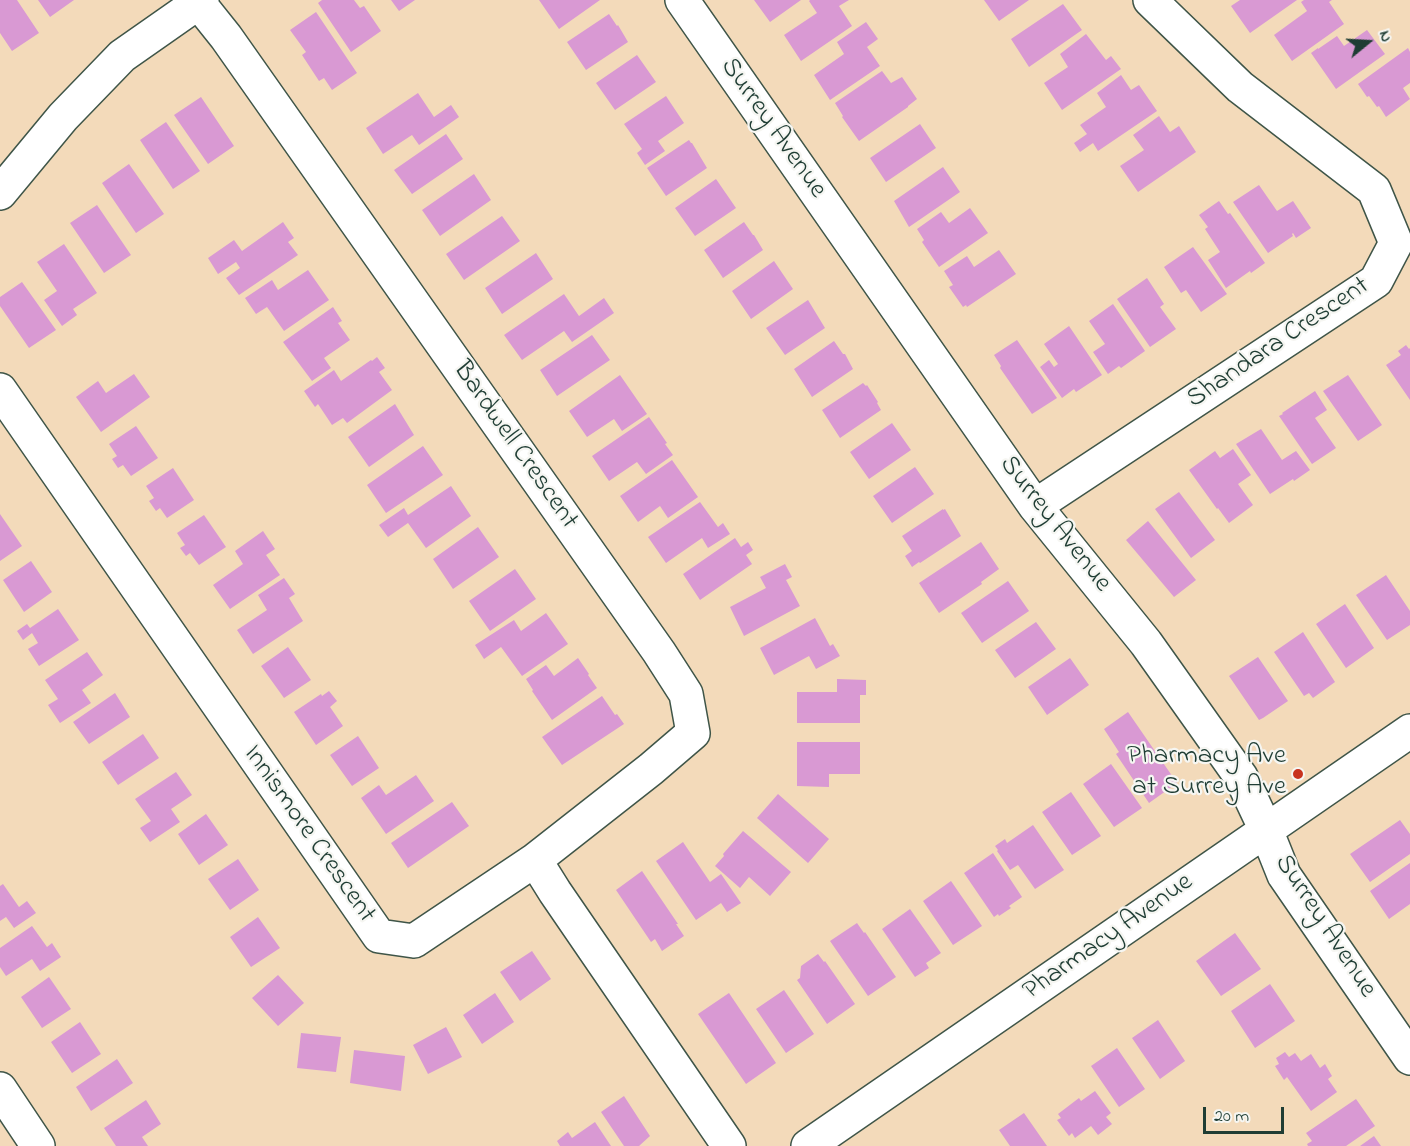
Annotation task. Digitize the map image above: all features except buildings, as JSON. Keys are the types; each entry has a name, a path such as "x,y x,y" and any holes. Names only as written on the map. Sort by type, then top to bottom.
{"street":[{"name":"Surrey Avenue","path":"682,0 1035,506 1146,642 1241,777 1284,874 1410,1058"},
{"name":"Shandara Crescent","path":"1035,506 1376,281 1395,243 1374,190 1240,87 1150,0"},
{"path":"0,193 63,117 122,56 200,1"},
{"name":"Bardwell Crescent","path":"200,1 686,694 693,733 536,860"},
{"name":"Innismore Crescent","path":"0,390 379,936 414,941 536,860"},
{"name":"Pharmacy Avenue","path":"808,1146 1410,731"},
{"path":"536,860 555,892 729,1146"},
{"path":"0,1089 38,1146"}],"place":[{"name":"Pharmacy Ave at Surrey Ave","path":"1298,774"}]}
